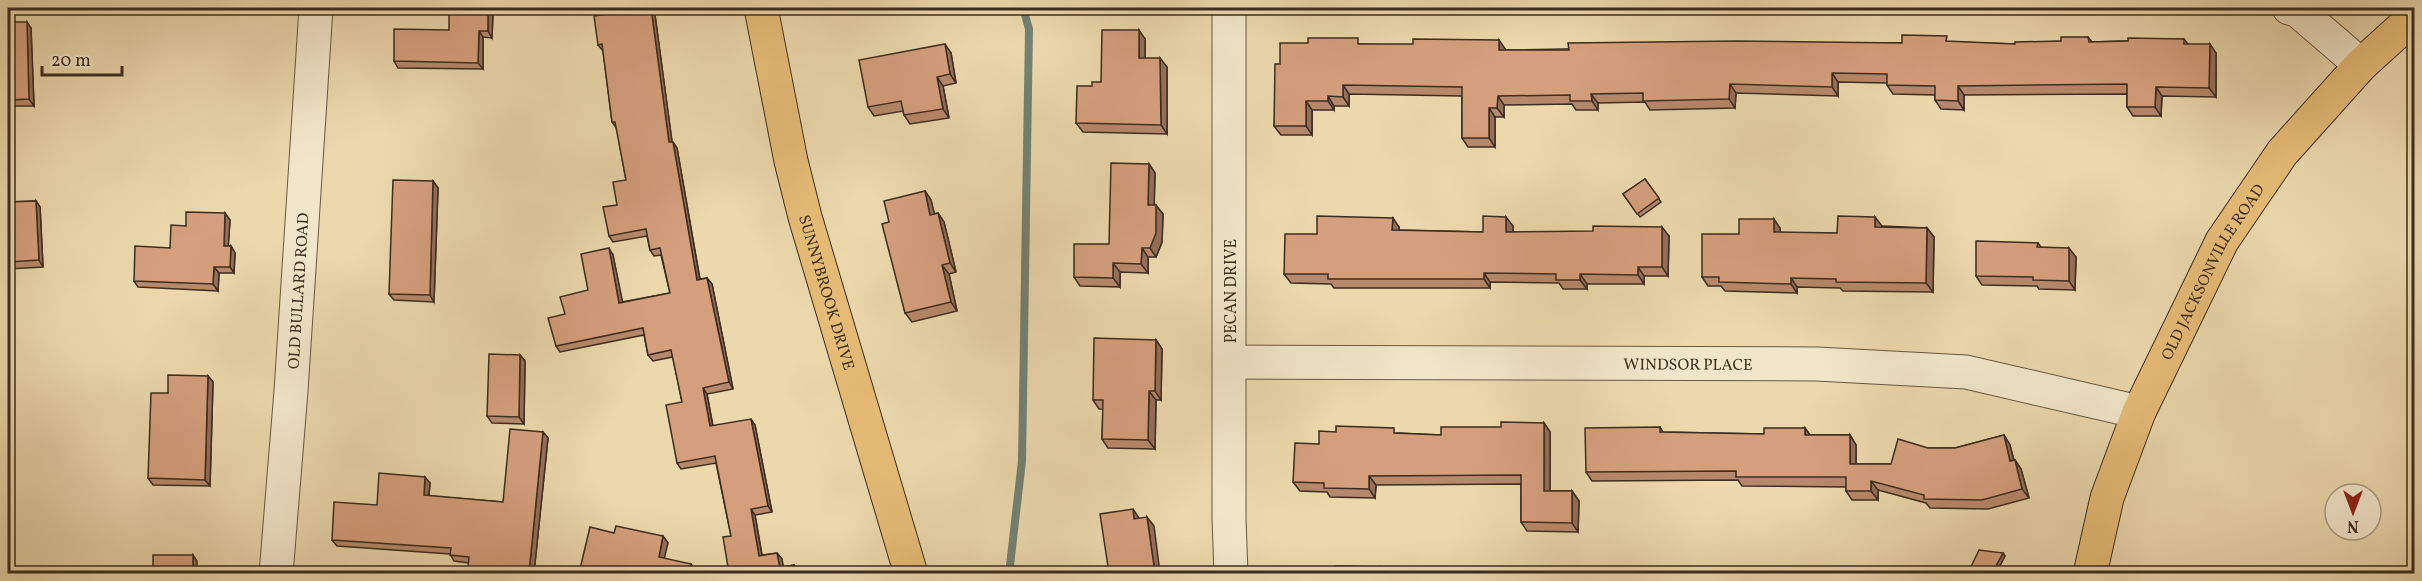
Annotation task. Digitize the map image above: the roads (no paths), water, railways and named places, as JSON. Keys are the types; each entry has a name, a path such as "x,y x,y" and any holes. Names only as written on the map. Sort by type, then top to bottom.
{"main road":[{"name":"SUNNYBROOK DRIVE","path":"761,8 791,161 805,217 910,573"},
{"name":"OLD JACKSONVILLE ROAD","path":"2090,573 2107,498 2139,412 2222,241 2282,153 2361,65 2415,17"}],"street":[{"name":"OLD BULLARD ROAD","path":"276,573 292,379 316,8"},
{"name":"PECAN DRIVE","path":"1230,8 1229,519 1232,573"},
{"path":"2289,8 2297,10 2361,65"},
{"name":"WINDSOR PLACE","path":"1230,362 1817,364 1966,372 2139,412"}],"waterway":[{"path":"1009,574 1022,461 1029,29 1023,8"}]}
